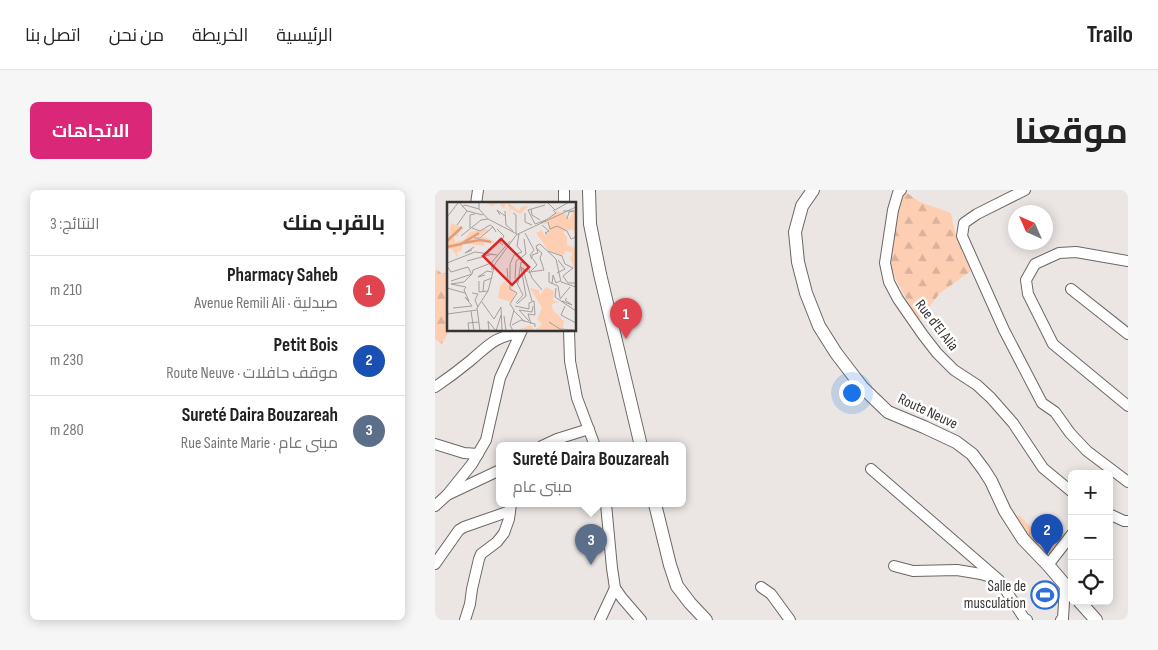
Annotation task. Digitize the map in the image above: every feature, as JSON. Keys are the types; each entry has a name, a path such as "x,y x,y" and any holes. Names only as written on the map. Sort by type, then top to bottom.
{"main road":[{"path":"589,190 591,224 600,274 640,442"},
{"name":"Route Neuve","path":"813,190 802,206 795,232 798,262 806,293 819,326 836,353 862,387 888,412 956,442 972,454 991,481 1005,511 1023,539 1068,589"},
{"path":"656,507 677,586 706,620"},
{"path":"1083,605 1096,620"}],"street":[{"name":"Rue d'El Alia","path":"901,190 898,193 893,210 885,263 889,282 937,354 954,370 977,385 991,398 1013,424 1043,468 1068,489"},
{"path":"1025,190 963,223 962,236 1004,330 1042,404 1055,412 1070,433 1087,451 1128,482"},
{"path":"1128,261 1076,252 1059,253 1035,264 1026,280 1028,294 1053,344 1128,406"},
{"path":"1071,288 1127,332"},
{"path":"569,331 569,360 577,398 594,442"},
{"path":"435,387 496,340 509,334 521,332"},
{"path":"435,506 447,495 472,464 486,440 500,378 521,332"},
{"path":"551,442 589,429"},
{"path":"435,444 463,453 478,454"},
{"path":"871,469 999,580 1027,620"},
{"path":"447,495 496,472"},
{"path":"435,564 459,530 511,507"},
{"path":"465,620 481,554 497,542 504,533 511,507"},
{"path":"606,507 615,588 641,620"},
{"path":"1111,515 1128,521"},
{"path":"1048,565 1068,539"},
{"path":"894,566 913,571 957,570 981,574 999,580"},
{"path":"761,587 771,594 790,620"},
{"path":"600,620 615,588"},
{"path":"1061,620 1063,619 1068,589"}],"green space":[{"path":"904,191 920,202 951,213 956,236 971,271 940,293 918,321 891,270 896,211"},
{"path":"437,269 442,274 447,272 447,331 449,331 442,344 435,339 435,271"},
{"path":"1019,515 1033,529 1043,519 1067,535 1053,552 1047,555 1026,536 1013,519"}],"place":[{"name":"Pharmacy Saheb","path":"626,339"},
{"name":"Petit Bois","path":"1047,555"},
{"name":"Sureté Daira Bouzareah","path":"591,565"},
{"name":"Salle de musculation","path":"1045,595"}]}
